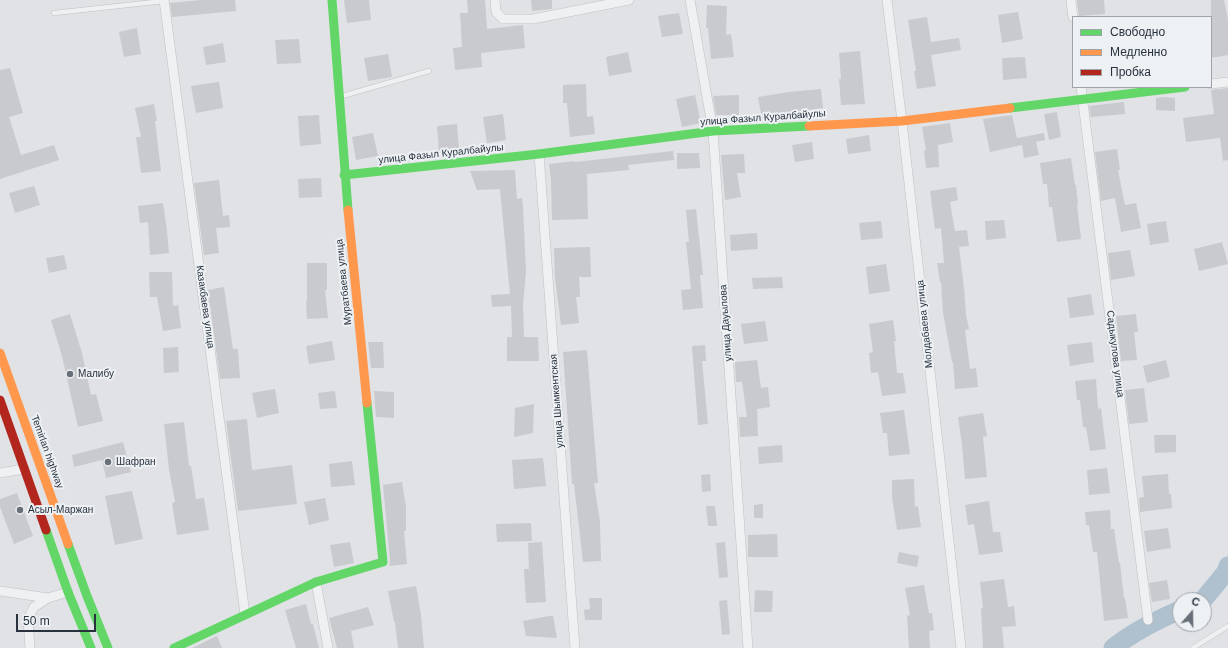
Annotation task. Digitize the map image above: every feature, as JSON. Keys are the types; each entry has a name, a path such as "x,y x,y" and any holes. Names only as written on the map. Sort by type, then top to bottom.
{"street":[{"name":"Казакбаева улица","path":"164,0 245,614"},
{"name":"Муратбаева улица","path":"316,582 383,562 344,176 332,0"},
{"path":"495,0 496,12 503,19 533,19 629,0"},
{"name":"улица Дауылова","path":"690,0 713,131 748,648"},
{"name":"Молдабаева улица","path":"886,0 902,121 961,648"},
{"path":"1071,0 1073,16"},
{"path":"1212,84 1228,82"},
{"name":"Садыкулова улица","path":"1081,88 1148,620"},
{"name":"улица Фазыл Куралбайулы","path":"344,176 539,154 713,131 902,121 1176,88"},
{"name":"улица Шымкентская","path":"539,154 575,648"},
{"name":"Temirlan highway","path":"0,353 87,596 108,648"},
{"path":"0,400 68,592 91,648"},
{"path":"0,472 24,469"},
{"path":"174,648 316,582 328,648"},
{"path":"1,589 48,598"},
{"path":"30,648 28,619 34,607 48,598 68,592"}],"lane":[{"path":"54,13 164,0"},
{"path":"338,98 429,71"},
{"path":"1192,648 1228,626"}],"building":[{"path":"201,0 235,0 236,11 172,17 170,3"},
{"path":"344,0 369,0 371,20 347,23"},
{"path":"467,0 485,0 487,29 523,25 525,48 481,53 482,67 455,70 453,48 462,47 460,13 468,13"},
{"path":"531,0 552,0 552,9 532,11"},
{"path":"1077,0 1104,0 1105,14 1079,16"},
{"path":"1211,0 1224,0 1228,20 1228,55 1212,58"},
{"path":"707,5 727,6 726,35 731,34 734,57 711,59 708,28 706,28"},
{"path":"1018,12 1023,39 1002,43 998,15"},
{"path":"679,13 683,34 662,37 658,16"},
{"path":"927,17 931,42 959,38 961,50 931,55 936,86 917,89 914,71 916,71 908,20"},
{"path":"137,28 141,54 124,57 119,32"},
{"path":"299,39 301,63 277,64 275,40"},
{"path":"223,43 226,62 206,65 203,47"},
{"path":"860,51 865,104 841,105 839,53"},
{"path":"628,52 632,72 609,76 606,57"},
{"path":"388,54 392,77 368,81 364,58"},
{"path":"1025,57 1027,78 1003,80 1002,58"},
{"path":"10,68 23,113 9,117 21,155 54,145 59,160 0,179 0,70"},
{"path":"219,82 223,108 196,113 191,86"},
{"path":"586,84 587,117 593,116 595,134 570,137 567,103 563,103 563,85"},
{"path":"1228,88 1228,160 1223,161 1220,138 1186,142 1183,118 1214,114 1211,90"},
{"path":"821,89 823,108 793,112 793,114 762,119 758,97"},
{"path":"695,95 701,123 682,127 676,99"},
{"path":"739,95 739,115 716,115 713,96"},
{"path":"1156,98 1175,98 1175,111 1156,110"},
{"path":"1124,102 1125,114 1091,117 1089,106"},
{"path":"154,104 157,121 155,121 161,171 141,173 136,137 141,137 135,108"},
{"path":"1057,112 1061,137 1049,140 1044,114"},
{"path":"503,114 506,140 487,143 483,117"},
{"path":"319,115 321,144 300,146 298,116"},
{"path":"1012,115 1017,138 1044,133 1045,140 1036,142 1039,155 1024,158 1022,145 990,152 983,119"},
{"path":"950,123 953,142 938,145 939,167 926,168 924,150 926,150 922,127"},
{"path":"457,124 459,150 439,152 437,126"},
{"path":"373,133 378,156 356,160 352,137"},
{"path":"869,135 871,151 848,154 846,139"},
{"path":"812,142 814,159 795,162 792,145"},
{"path":"1117,149 1120,170 1118,170 1125,205 1136,203 1141,228 1121,232 1115,198 1101,201 1095,152"},
{"path":"673,151 674,160 628,165 629,170 587,174 588,219 552,220 549,164"},
{"path":"677,153 699,153 700,168 677,169"},
{"path":"744,154 745,173 737,173 741,197 725,200 721,155"},
{"path":"1071,158 1076,185 1081,239 1057,242 1052,207 1049,207 1047,184 1043,184 1040,163"},
{"path":"515,170 517,199 522,198 523,206 526,272 523,305 524,337 538,337 539,361 507,361 507,337 512,337 511,306 492,307 491,295 510,294 500,189 477,190 470,171"},
{"path":"321,178 322,197 299,198 298,179"},
{"path":"219,180 223,216 229,215 230,227 216,228 219,253 204,255 194,183"},
{"path":"34,186 40,205 15,213 9,193"},
{"path":"956,187 958,200 950,202 955,231 967,230 969,246 959,247 966,315 969,329 965,330 970,369 976,368 978,387 955,389 953,362 943,313 941,282 937,263 944,263 941,228 935,229 930,191"},
{"path":"163,203 169,253 150,255 148,222 140,223 138,206"},
{"path":"696,209 703,275 700,275 703,308 683,310 681,290 691,289 686,242 689,242 686,210"},
{"path":"1004,220 1006,238 986,240 985,221"},
{"path":"881,221 883,238 861,240 859,223"},
{"path":"1166,221 1169,242 1150,245 1147,224"},
{"path":"757,233 758,249 731,251 730,235"},
{"path":"1222,242 1228,264 1199,271 1194,249"},
{"path":"590,247 591,277 579,277 580,297 576,297 579,323 561,325 555,278 554,248"},
{"path":"1130,250 1135,276 1111,280 1108,253"},
{"path":"64,255 67,269 49,273 46,258"},
{"path":"307,263 327,263 327,290 325,290 328,318 307,319"},
{"path":"886,264 890,291 869,294 866,267"},
{"path":"149,272 172,272 173,306 178,305 181,328 163,331 157,297 150,297"},
{"path":"782,277 783,288 753,289 752,278"},
{"path":"224,287 233,349 238,349 240,378 220,379 208,290"},
{"path":"1091,294 1094,315 1070,318 1067,298"},
{"path":"70,314 82,353 91,395 96,394 103,421 78,427 62,356 51,320"},
{"path":"1136,314 1138,332 1134,332 1137,360 1121,361 1116,316"},
{"path":"893,320 896,341 894,341 897,373 903,373 906,393 882,396 878,372 871,373 869,353 873,352 869,324"},
{"path":"765,321 768,341 744,344 741,324"},
{"path":"332,341 335,360 309,364 306,346"},
{"path":"368,342 383,342 384,368 371,368"},
{"path":"1092,342 1094,362 1070,366 1067,345"},
{"path":"705,345 706,361 702,361 708,424 698,425 692,346"},
{"path":"178,347 179,372 164,373 163,348"},
{"path":"587,350 598,483 594,483 600,522 601,561 583,562 574,484 572,484 563,352"},
{"path":"757,360 761,388 768,387 770,407 757,409 758,436 740,437 739,417 747,417 742,382 736,382 735,362"},
{"path":"1166,360 1170,377 1147,383 1143,366"},
{"path":"1096,379 1098,409 1101,408 1106,449 1090,451 1086,427 1083,427 1080,400 1077,400 1075,381"},
{"path":"1144,388 1148,422 1129,424 1125,390"},
{"path":"275,389 279,413 257,418 252,393"},
{"path":"335,391 337,408 320,409 318,393"},
{"path":"374,391 394,392 394,418 376,417"},
{"path":"534,404 533,433 514,437 515,408"},
{"path":"904,410 910,454 889,456 887,433 883,433 880,413"},
{"path":"983,413 987,436 983,437 987,477 965,479 958,417"},
{"path":"247,419 252,470 292,465 297,504 238,511 226,421"},
{"path":"184,422 189,466 191,466 196,499 204,498 209,530 177,535 172,503 175,502 169,469 164,424"},
{"path":"1154,435 1176,435 1176,452 1155,453"},
{"path":"123,442 131,472 106,478 102,460 74,467 72,455"},
{"path":"782,445 783,462 759,464 758,447"},
{"path":"543,458 546,486 514,489 512,460"},
{"path":"352,461 355,485 331,487 329,464"},
{"path":"1107,468 1110,493 1089,495 1087,470"},
{"path":"710,474 711,491 702,492 701,475"},
{"path":"1168,474 1169,494 1171,494 1172,508 1140,512 1139,498 1144,497 1142,476"},
{"path":"914,479 915,507 918,506 921,527 897,530 892,497 892,480"},
{"path":"402,482 406,507 406,531 404,531 407,564 389,566 390,561 383,485"},
{"path":"132,491 143,539 115,545 105,496"},
{"path":"17,493 33,536 14,544 0,507 0,499"},
{"path":"325,498 329,520 309,525 304,502"},
{"path":"989,501 993,532 1000,532 1003,552 979,555 974,524 968,525 965,505"},
{"path":"763,504 763,518 754,518 754,505"},
{"path":"706,506 715,506 717,526 708,526"},
{"path":"1110,510 1111,529 1114,529 1128,618 1104,621 1097,552 1093,552 1089,525 1086,525 1085,512"},
{"path":"531,523 532,541 497,542 496,524"},
{"path":"1168,528 1171,548 1147,552 1144,531"},
{"path":"777,534 778,557 748,557 748,535"},
{"path":"350,542 354,563 334,567 330,545"},
{"path":"542,542 546,602 526,603 524,569 529,569 528,543"},
{"path":"725,542 728,577 719,578 716,543"},
{"path":"899,552 919,556 917,567 897,563"},
{"path":"1004,579 1008,607 1014,606 1016,626 1002,627 1004,648 983,648 981,608 983,608 980,582"},
{"path":"1167,580 1170,599 1152,602 1149,583"},
{"path":"924,585 929,613 932,613 934,630 929,631 930,648 909,648 907,616 910,615 905,588"},
{"path":"416,586 421,615 424,648 398,648 395,622 388,591"},
{"path":"755,590 773,591 772,612 754,612"},
{"path":"589,598 602,598 602,620 585,620 584,610 590,609"},
{"path":"727,600 730,634 722,635 719,601"},
{"path":"306,604 319,648 296,648 285,610"},
{"path":"368,607 374,625 351,631 354,648 337,648 329,618"},
{"path":"553,616 557,638 526,636 523,621"},
{"path":"217,636 222,648 192,648"}],"waterway":[{"path":"1210,592 1226,572 1228,566"},
{"path":"1113,648 1145,627 1172,614"}],"traffic: fast":[{"path":"332,0 348,210"},
{"path":"1010,108 1177,88"},
{"path":"344,175 539,154 713,131 809,126"},
{"path":"174,648 316,582 383,562 367,403"},
{"path":"46,530 68,592 91,648"},
{"path":"68,544 108,648"}],"traffic: slow":[{"path":"809,126 902,121 1010,108"},
{"path":"348,210 367,403"},
{"path":"0,353 68,544"}],"traffic: jam":[{"path":"0,400 46,530"}],"place":[{"name":"Малибу","path":"70,374"},
{"name":"Шафран","path":"108,462"},
{"name":"Асыл-Маржан","path":"20,510"}]}
